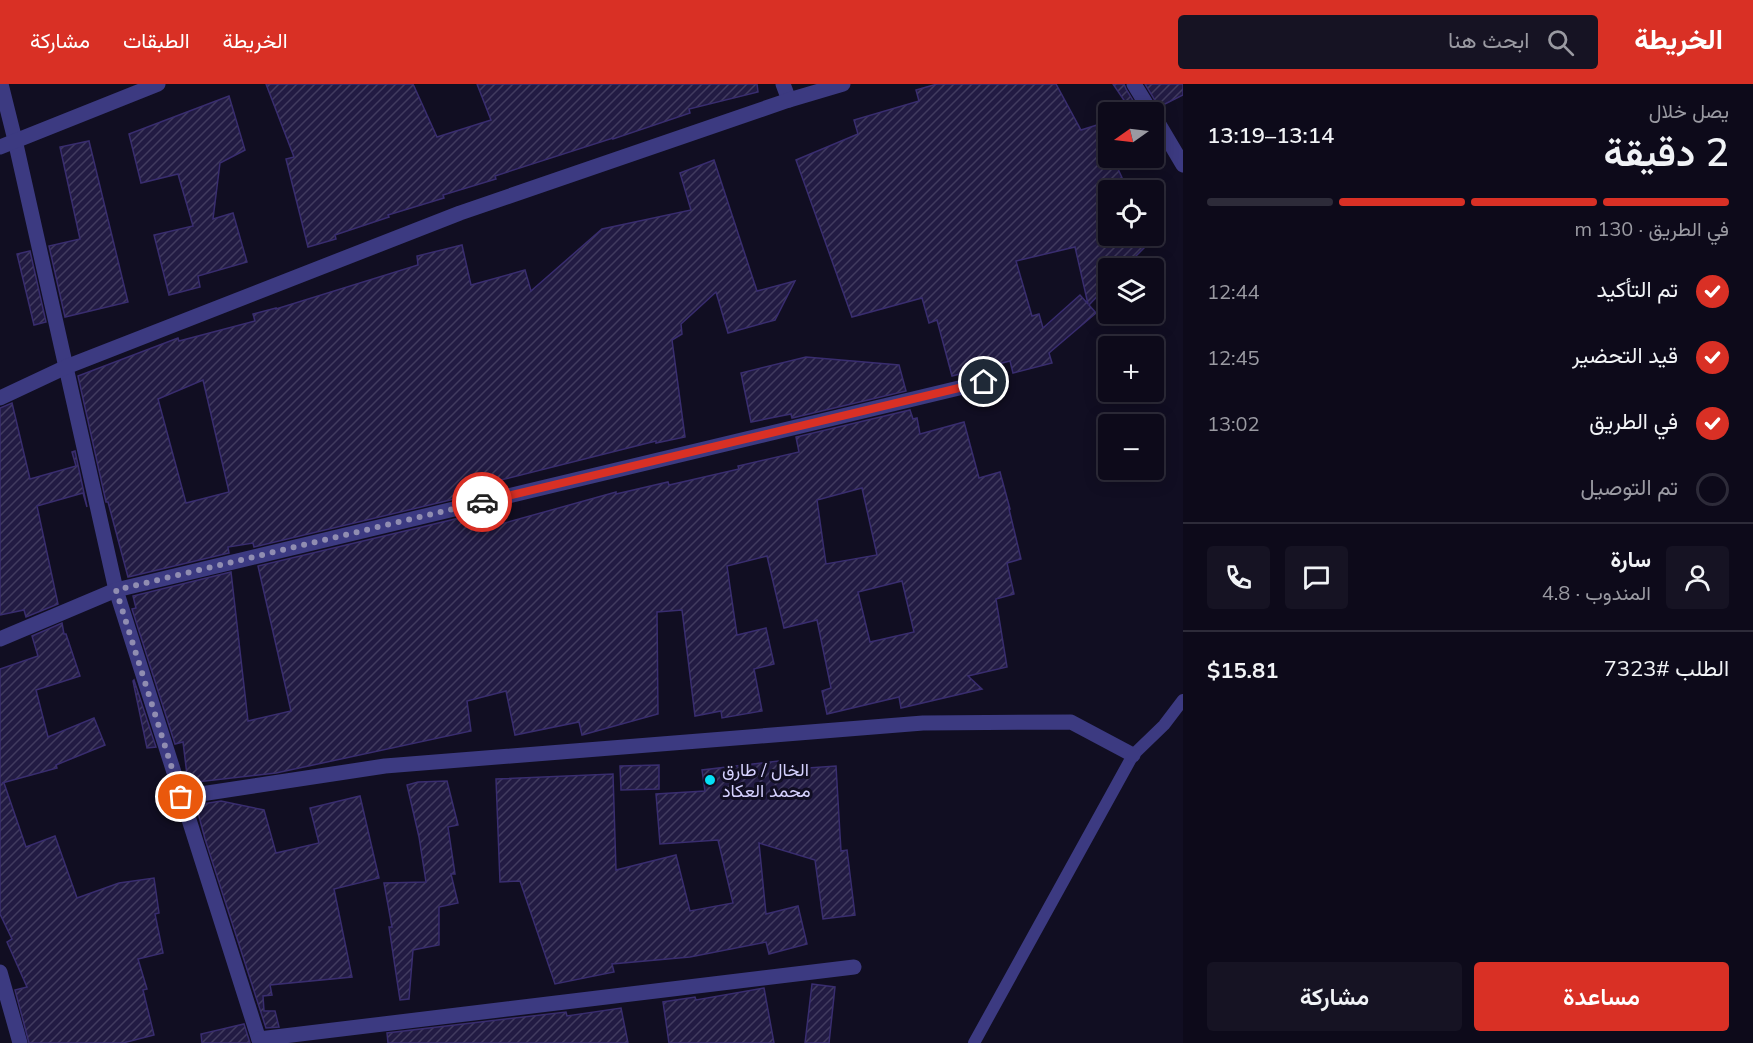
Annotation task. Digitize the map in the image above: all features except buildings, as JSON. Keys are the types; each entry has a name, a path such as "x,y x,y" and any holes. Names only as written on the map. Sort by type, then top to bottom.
{"street":[{"path":"1,84 116,590 260,1041 854,967"},
{"path":"0,147 158,84"},
{"path":"783,84 789,100"},
{"path":"0,398 66,367 460,213 789,100 843,84"},
{"path":"1134,84 1145,102"},
{"path":"1164,133 1183,165"},
{"path":"0,639 116,590 984,382"},
{"path":"181,797 385,766 923,723 1071,722 1134,755"},
{"path":"0,972 20,1043"}],"lane":[{"path":"974,1043 1134,755 1164,725 1183,700"}],"way so far":[{"path":"181,797 116,590 482,502"}],"place":[{"name":"الخال / طارق محمد العكاد","path":"710,780"}],"route":[{"path":"482,502 984,382"}]}
